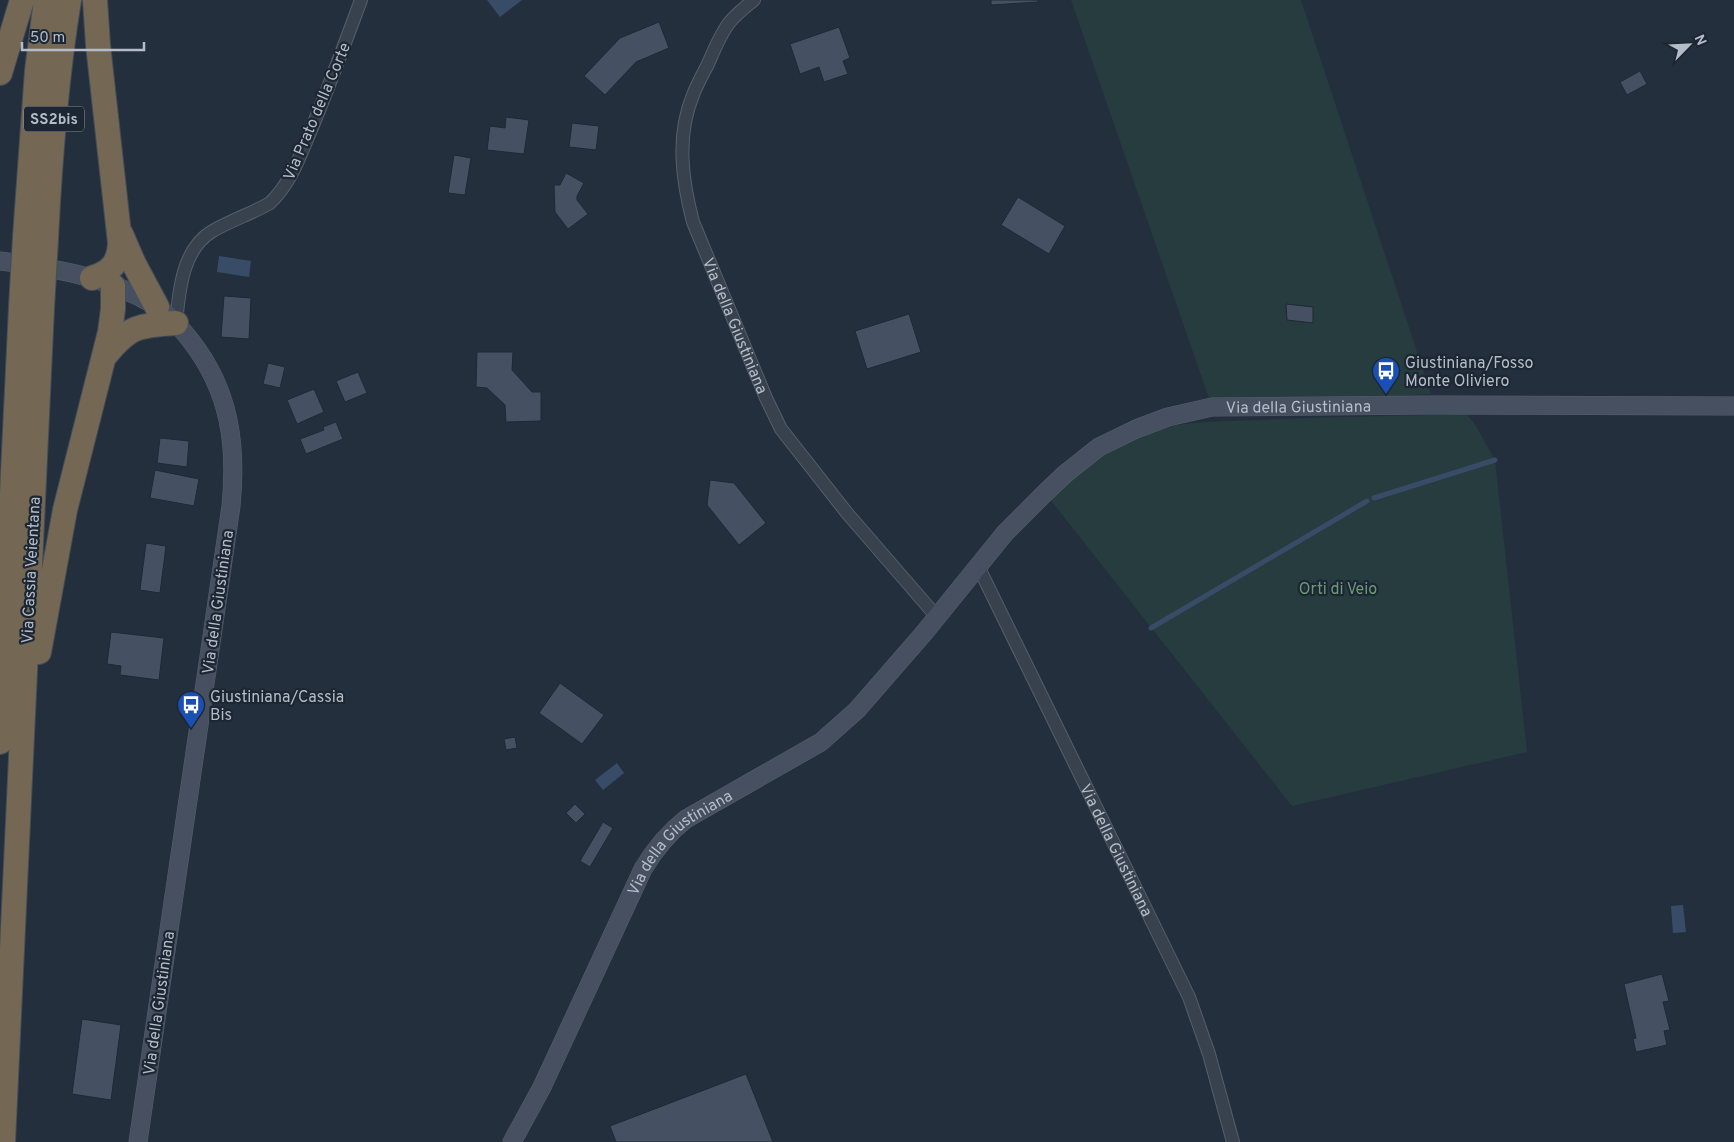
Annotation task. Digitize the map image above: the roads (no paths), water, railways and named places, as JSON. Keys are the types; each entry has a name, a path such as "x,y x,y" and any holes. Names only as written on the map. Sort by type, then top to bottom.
{"highway":[{"path":"0,72 22,0"},
{"name":"Via Cassia Veientana","path":"3,1142 22,727 35,238 37,71 46,0"},
{"name":"Via Cassia Veientana","path":"35,238 50,162 60,60 69,0"},
{"path":"22,727 35,670 65,510 105,356 111,324 103,282 106,272 116,262 120,249 120,232 99,54 95,0"},
{"path":"120,232 156,307"},
{"name":"Via Cassia Veientana","path":"0,742 1,697 32,308"},
{"path":"105,356 117,341 130,331 144,326 176,323"}],"street":[{"name":"Via Prato della Corte","path":"176,323 178,301 188,260 199,241 210,232 270,203 290,178 324,100 360,0"},
{"name":"Via della Giustiniana","path":"754,0 739,12 726,28 693,95 685,118 682,143 682,169 685,192 693,222 766,398 781,429 847,512 937,617"},
{"name":"Via della Giustiniana","path":"0,261 59,271 103,282 156,307 176,323 201,355 215,380 222,398 232,438 233,477 231,506 138,1142"},
{"name":"Via della Giustiniana","path":"512,1142 542,1087 643,869 661,842 672,829 686,819 821,742 857,710 1005,534 1065,474 1099,447 1136,429 1168,417 1212,407 1428,405 1734,406"},
{"name":"Via della Giustiniana","path":"978,566 1189,997 1209,1054 1233,1142"}],"water":[{"path":"487,0 522,0 500,17"},
{"path":"219,256 251,261 249,277 217,272"},
{"path":"617,763 624,773 603,790 595,780"},
{"path":"1683,905 1686,932 1673,933 1671,906"}],"waterway":[{"path":"1374,498 1495,460"},
{"path":"1151,628 1367,501"}],"place":[{"name":"Giustiniana/Fosso Monte Oliviero","path":"1386,395"},
{"name":"Giustiniana/Cassia Bis","path":"191,729"}],"park label":[{"name":"Orti di Veio","path":"1338,588"}]}
